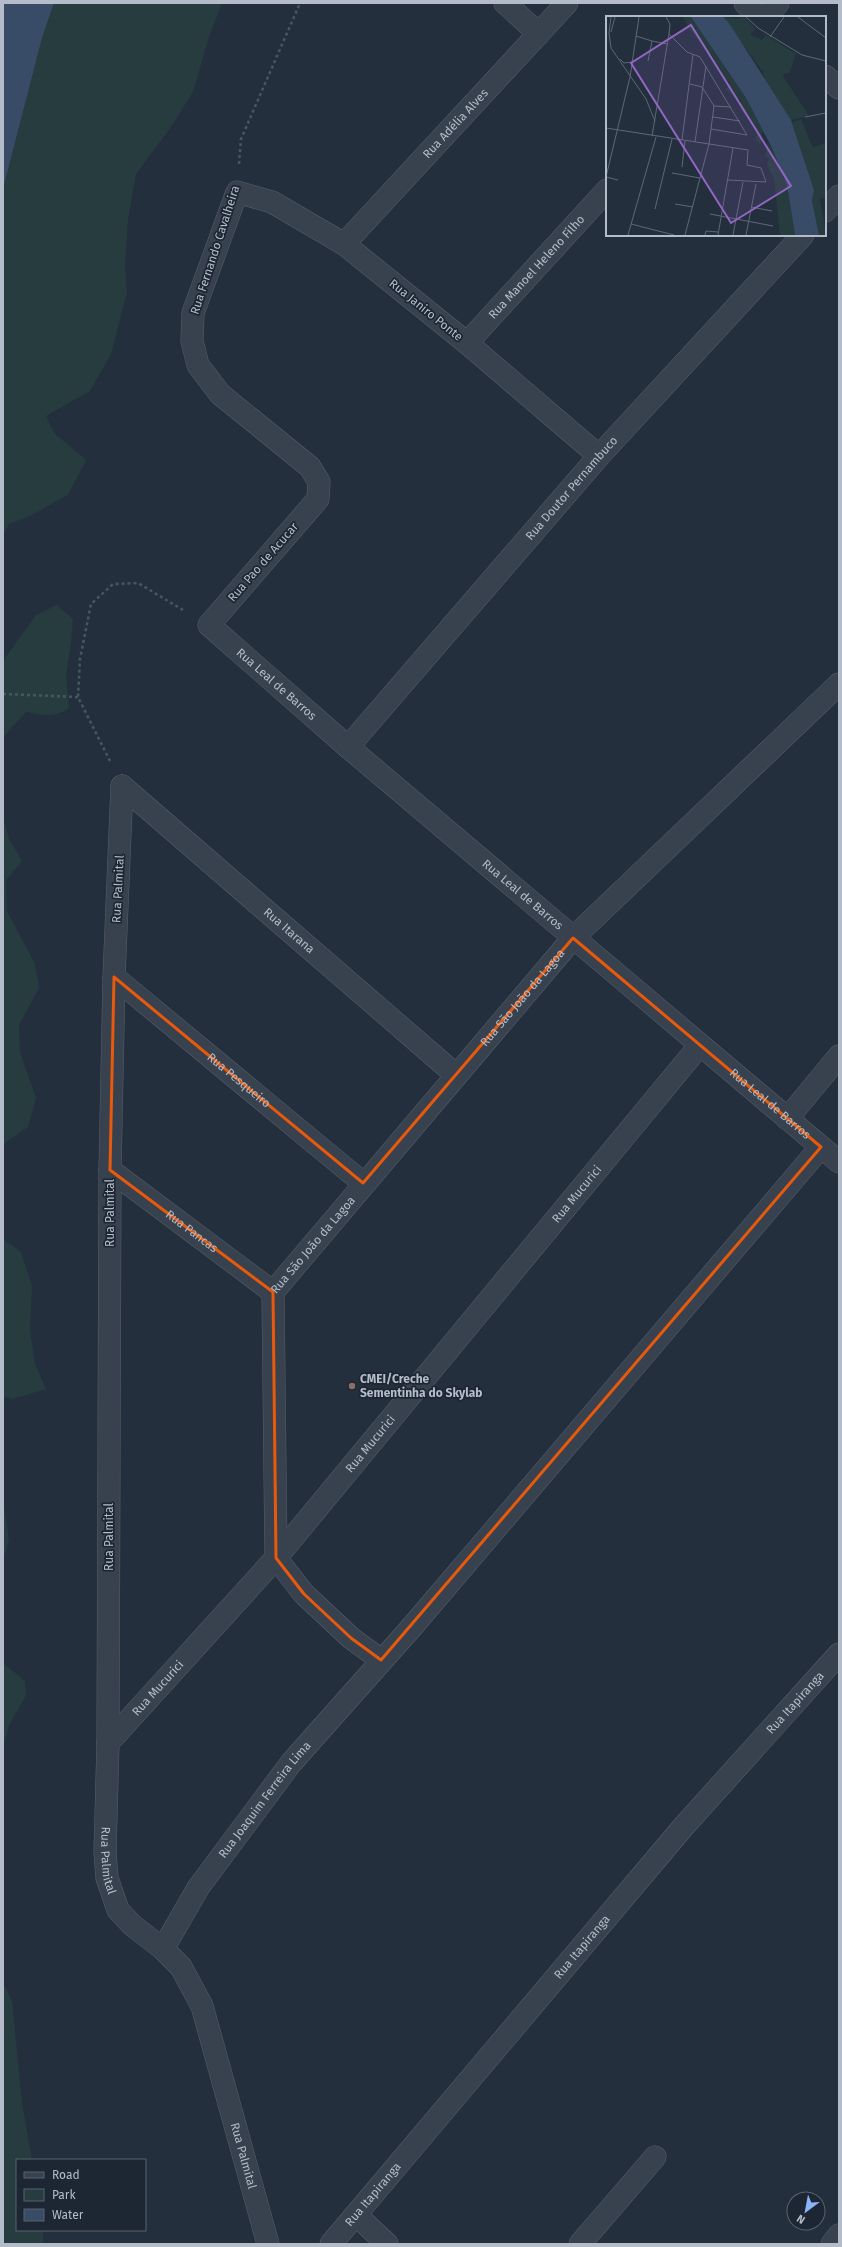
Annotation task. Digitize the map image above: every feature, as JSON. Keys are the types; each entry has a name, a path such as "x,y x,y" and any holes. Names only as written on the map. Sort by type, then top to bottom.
{"street":[{"path":"504,3 539,34"},
{"name":"Rua Adélia Alves","path":"344,244 567,3"},
{"path":"745,3 757,16"},
{"path":"767,16 778,3"},
{"path":"826,77 839,88"},
{"name":"Rua Manoel Heleno Filho","path":"467,343 606,191"},
{"name":"Rua Janiro Ponte","path":"237,192 272,202 344,244 467,343 599,456"},
{"name":"Rua Fernando Cavalheira","path":"237,192 193,313 192,341 198,365 220,394 310,467 319,482 318,499"},
{"path":"826,210 839,196"},
{"name":"Rua Doutor Pernambuco","path":"348,747 599,456 802,236"},
{"name":"Rua Pao de Acucar","path":"209,625 318,499"},
{"name":"Rua Leal de Barros","path":"209,625 348,747 839,1162"},
{"name":"Rua São João da Lagoa","path":"276,1558 273,1292 364,1183 574,938 839,684"},
{"name":"Rua Palmital","path":"122,786 114,978 110,1170 108,1743 105,1852 107,1878 118,1910 132,1925 163,1949 181,1967 202,2006 268,2244"},
{"name":"Rua Itarana","path":"122,786 456,1075"},
{"name":"Rua Pesqueiro","path":"114,978 364,1183"},
{"name":"Rua Mucurici","path":"108,1743 276,1558 700,1045"},
{"path":"788,1119 839,1056"},
{"path":"276,1558 304,1594 350,1638 381,1660 411,1628 821,1147"},
{"name":"Rua Pancas","path":"110,1170 273,1292"},
{"name":"Rua Itapiranga","path":"331,2244 684,1826 839,1654"},
{"name":"Rua Joaquim Ferreira Lima","path":"163,1949 198,1888 287,1769 381,1660"},
{"path":"580,2244 655,2157"},
{"path":"356,2215 387,2244"},
{"path":"832,2244 839,2235"}],"path":[{"name":"Rua Fernando Cavalheira","path":"237,192 241,139 300,3"},
{"path":"122,786 78,697 80,659 91,604 113,584 138,583 209,625"},
{"path":"3,694 78,697"}],"highlighted area":[{"path":"573,938 821,1147 381,1660 351,1638 304,1594 276,1558 273,1292 110,1170 114,977 363,1183"}],"green space":[{"path":"54,3 222,3 209,37 193,92 171,127 136,174 128,220 125,267 127,292 111,354 90,391 46,416 54,433 86,460 68,495 30,516 9,524 3,535 3,189 42,38"},
{"path":"57,605 73,619 66,675 69,708 59,713 49,715 26,712 3,737 3,667 5,658 36,615"},
{"path":"3,817 9,839 22,861 6,880 7,911 35,964 39,988 19,1025 20,1052 36,1098 28,1127 3,1144"},
{"path":"3,1239 21,1252 32,1286 30,1330 35,1364 46,1389 13,1399 3,1396"},
{"path":"3,1499 9,1540 3,1560"},
{"path":"3,1663 25,1681 26,1696 10,1723 3,1747"},
{"path":"3,1983 12,2001 22,2103 32,2159 16,2159 16,2231 43,2231 43,2244 3,2244"}],"water":[{"path":"3,3 54,3 42,38 3,189"}],"place":[{"name":"CMEI/Creche Sementinha do Skylab","path":"352,1386"}]}
